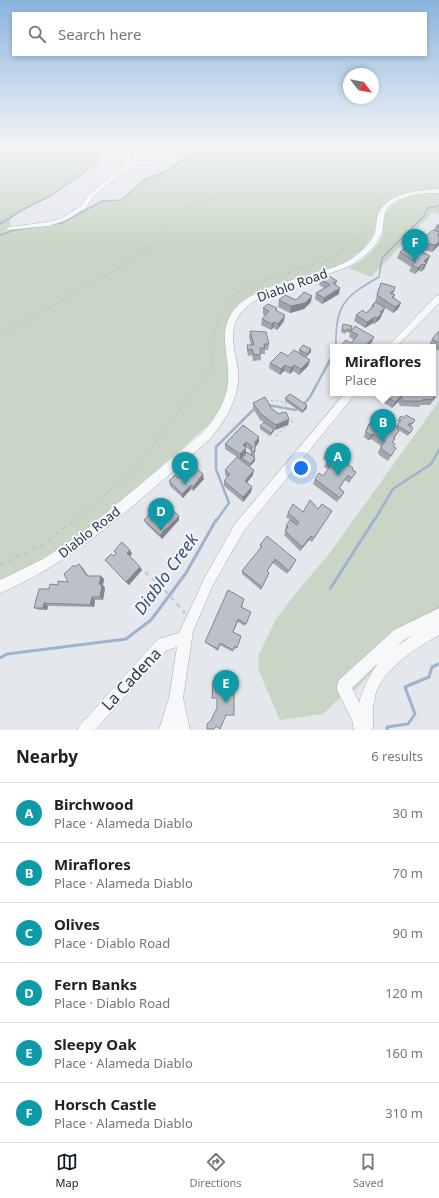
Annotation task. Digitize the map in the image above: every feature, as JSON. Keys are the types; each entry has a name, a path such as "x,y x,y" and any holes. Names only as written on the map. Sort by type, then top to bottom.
{"street":[{"path":"9,228 49,224 64,219 84,207 89,197 109,179"},
{"name":"Diablo Road","path":"0,587 47,563 86,537 206,436 216,425 225,412 230,399 233,372 228,338 232,321 242,307 263,294 335,269 360,256 376,240 380,229 380,216 384,208 397,200 412,194 439,191"},
{"path":"394,344 439,298"},
{"path":"167,730 176,698 184,638 190,618 209,582 240,528 349,396"},
{"path":"362,730 358,714 344,691 344,685 399,635 439,615"},
{"path":"367,730 365,720 367,696 378,674 394,657 439,628"},
{"name":"La Cadena","path":"84,730 163,644 184,638"},
{"path":"176,698 182,730"}],"path":[{"path":"0,335 28,322 92,282 131,262 149,247 170,221 188,208 231,190 244,179"},
{"path":"402,179 396,183 396,188 412,194"},
{"path":"0,565 41,546 130,475 205,377 214,361 214,337 222,314 230,299 245,286 289,273 298,268 324,262 339,254 361,231 366,205 399,189"},
{"path":"367,339 373,342 372,344"},
{"path":"266,402 280,401 285,404 281,412 292,421 287,428 276,436"},
{"path":"145,572 162,587 182,610"}],"green space":[{"path":"0,179 74,179 45,199 10,219 10,230 51,225 67,220 101,201 120,200 143,181 148,179 439,179 439,189 417,191 394,199 379,211 373,235 362,250 345,262 268,288 232,314 224,335 229,383 225,399 213,421 105,515 74,539 38,562 0,580"},
{"path":"439,193 439,214 433,212 371,277 348,268 363,259 379,242 382,237 384,219 387,211 392,205 407,198 424,194"},
{"path":"439,401 439,623 398,644 356,689 341,697 323,714 280,720 258,669 259,654 276,619 329,554"}],"building":[{"path":"433,230 439,232 437,235 439,236 439,242 435,245 423,243 420,245 408,240 412,237 417,239 420,236 423,238"},
{"path":"410,243 416,246 414,248 430,256 424,261 427,263 424,265 422,264 418,268 412,265 416,262 400,252"},
{"path":"327,275 337,281 333,283 340,288 324,298 316,293 330,285 321,279"},
{"path":"381,283 395,287 394,291 390,293 395,295 392,297 401,303 395,307 377,295"},
{"path":"304,292 312,296 305,303 291,306 279,300 285,295 296,300"},
{"path":"376,302 385,308 380,312 382,313 377,318 375,317 367,322 356,315 363,310 366,313 374,306 372,305"},
{"path":"268,304 277,308 275,310 285,315 278,324 274,322 272,324 262,319 269,311 263,308"},
{"path":"343,324 352,326 351,330 347,329 346,331 342,329"},
{"path":"355,326 374,337 367,344 342,344 346,340 351,343 358,335 351,331"},
{"path":"250,331 266,332 269,344 264,344 265,348 260,348 261,354 254,355 252,349 248,350 247,345 254,345"},
{"path":"439,331 439,343 432,339"},
{"path":"303,345 311,349 307,354 299,350"},
{"path":"294,350 310,360 301,369 294,365 291,368 285,365 281,369 270,363 281,352 288,356"},
{"path":"290,394 307,405 303,411 285,398"},
{"path":"386,396 401,396 395,402"},
{"path":"401,396 436,397 433,397 434,399 422,400 423,401 403,401"},
{"path":"265,397 271,408 279,414 286,412 289,419 276,425 261,414 253,403"},
{"path":"375,415 396,426 399,431 393,438 395,439 392,442 395,444 393,446 396,448 391,456 381,447 385,441 374,434 371,435 366,432 369,424 374,426 377,422 372,419"},
{"path":"406,415 415,420 412,424 410,423 408,425 413,428 410,433 397,425 401,420 399,418 401,416 404,418"},
{"path":"264,422 274,429 271,433 260,426"},
{"path":"243,425 259,437 255,442 255,452 251,451 252,446 246,442 243,445 246,448 240,454 225,444"},
{"path":"331,446 345,455 342,460 356,472 352,478 348,475 339,488 344,492 340,498 315,479 319,473 323,476 331,465 326,462 330,457 325,454"},
{"path":"247,452 255,458 250,464 242,458"},
{"path":"237,457 254,470 245,481 252,487 243,497 224,481 230,474 225,470"},
{"path":"184,466 190,472 195,467 203,474 193,487 191,485 182,494 169,481 175,475 178,478 181,474 178,471"},
{"path":"310,500 318,509 322,504 332,511 314,538 311,536 302,547 285,531 290,520 297,525 299,522 288,513 293,504 303,512"},
{"path":"167,505 179,516 160,535 144,520 151,513 153,515"},
{"path":"267,536 296,560 289,571 275,559 267,571 269,573 262,587 242,571 262,546 260,545"},
{"path":"122,542 130,550 127,553 140,567 126,582 105,560 111,554 114,556 116,553 114,551"},
{"path":"79,564 87,576 101,576 99,584 102,585 100,597 92,597 90,605 44,603 43,608 34,608 39,589 49,589 50,584 58,585 58,581 68,582 64,574 74,565 75,567"},
{"path":"228,590 244,599 241,607 251,612 246,624 238,619 233,632 241,636 237,648 235,646 233,650 220,643 218,649 205,642"},
{"path":"213,681 234,682 234,715 226,715 220,729 216,726 214,729 207,729 207,724 211,720 217,708 217,698 212,698"}],"waterway":[{"path":"0,224 22,210 52,195 74,179"},
{"path":"0,235 15,230 62,223 102,201 122,200 143,181 147,179"},
{"name":"Diablo Creek","path":"336,344 337,321 344,304 357,290 379,277 382,258 423,217 428,208 439,206"},
{"name":"Diablo Creek","path":"303,405 310,397 330,360"},
{"name":"Diablo Creek","path":"267,405 296,410"},
{"name":"Diablo Creek","path":"216,521 229,503 216,469 216,447 253,410"},
{"path":"374,521 393,489 431,464 439,450"},
{"name":"Diablo Creek","path":"0,658 7,654 126,639 151,620 186,573 216,520"},
{"path":"330,589 374,520"},
{"path":"387,730 387,727 408,724 415,714 405,687 429,677 432,667 439,664"}],"place":[{"name":"Horsch Castle","path":"415,262"},
{"name":"Miraflores","path":"383,442"},
{"name":"Birchwood","path":"338,476"},
{"name":"Olives","path":"185,485"},
{"name":"Fern Banks","path":"161,531"},
{"name":"Sleepy Oak","path":"226,703"}]}
